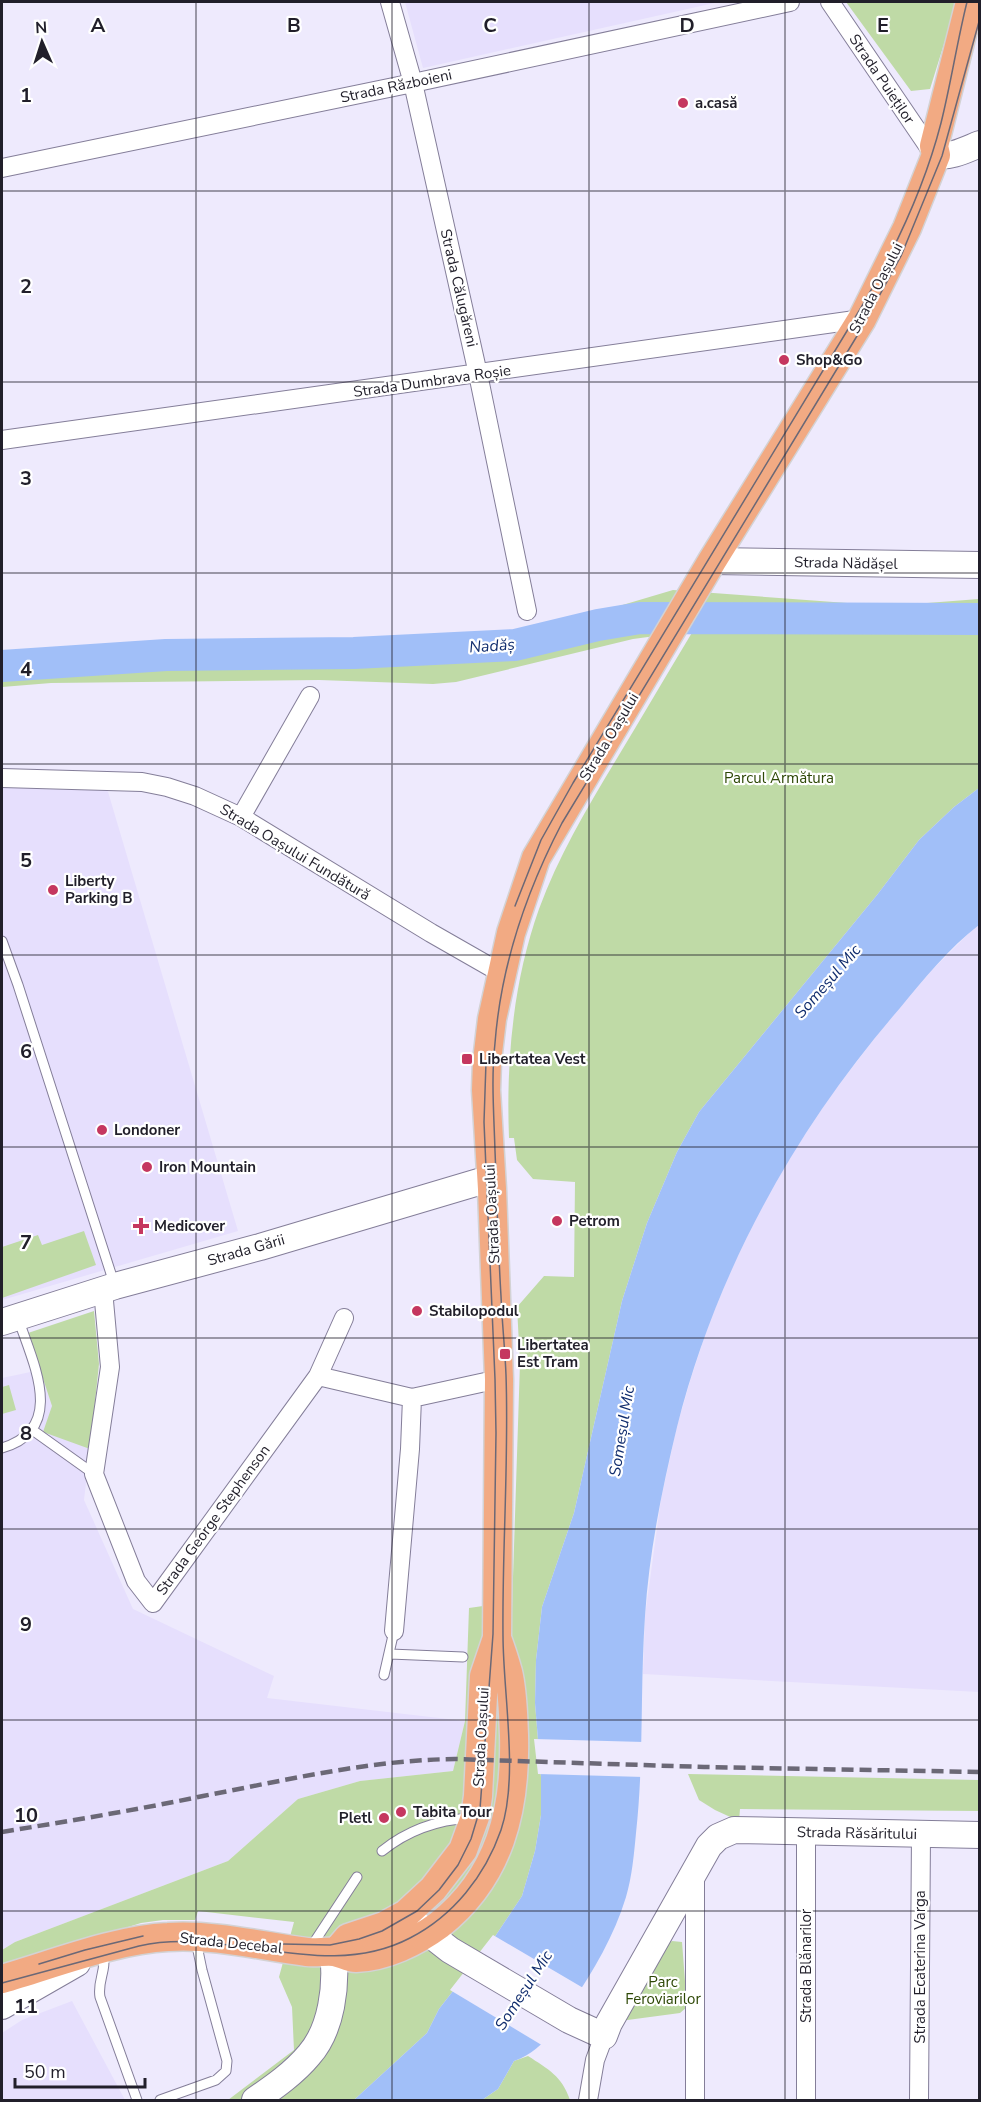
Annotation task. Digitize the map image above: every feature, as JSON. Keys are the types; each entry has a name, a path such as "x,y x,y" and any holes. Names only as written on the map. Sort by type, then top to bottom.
{"main road":[{"name":"Strada Oașului","path":"327,1952 354,1958 375,1956 428,1934 457,1911 475,1889 493,1859 505,1829 511,1801 513,1727 508,1674 498,1638 500,1378 487,1179 487,1061 492,1019 511,933 536,858 707,569 862,319 907,228 936,155 934,146 970,2"},
{"name":"Strada Oașului","path":"936,155 950,147 980,39"},
{"name":"Strada Oașului","path":"327,1952 348,1938 384,1926 406,1914 448,1872 463,1850 475,1817 478,1796 484,1676 498,1638"},
{"name":"Strada Decebal","path":"102,1950 144,1940 195,1936 327,1952"},
{"path":"2,1979 102,1950"}],"street":[{"name":"Strada Călugăreni","path":"390,2 413,83 478,374 527,611"},
{"name":"Strada Războieni","path":"2,168 790,2"},
{"name":"Strada Puieților","path":"830,2 936,155"},
{"path":"936,155 954,154 980,144"},
{"name":"Strada Dumbrava Roșie","path":"2,440 862,319"},
{"name":"Strada Nădășel","path":"707,569 980,565"},
{"path":"242,817 310,696"},
{"name":"Strada Oașului Fundătură","path":"2,778 142,782 195,796 242,817 430,933 501,973"},
{"name":"Strada Gării","path":"10,1320 109,1288 260,1247 487,1179"},
{"name":"Strada George Stephenson","path":"109,1288 110,1366 94,1474 136,1581 153,1604 318,1376 344,1318"},
{"path":"318,1376 412,1398 500,1378"},
{"path":"394,1631 410,1449 412,1398"},
{"name":"Strada Răsăritului","path":"695,1870 709,1846 718,1837 734,1830 980,1835"},
{"name":"Strada Blănarilor","path":"806,1831 806,2100"},
{"name":"Strada Ecaterina Varga","path":"919,2100 921,1834"},
{"path":"588,2100 595,2061 603,2036 695,1870"},
{"path":"695,1870 695,2100"},
{"path":"406,1914 428,1934 468,1960 569,2020 603,2036"},
{"path":"664,1926 675,1923 685,1925 695,1931"},
{"name":"Strada Decebal","path":"2,2006 102,1950"},
{"path":"255,2100 279,2084 318,2043 333,1997 327,1952"}],"lane":[{"path":"2,940 18,985 109,1288"},
{"path":"2,1448 24,1438 38,1419 42,1406 39,1383 10,1320"},
{"path":"31,1430 94,1474"},
{"path":"384,1675 394,1631"},
{"path":"390,1654 463,1657"},
{"path":"382,1851 399,1838 418,1828 432,1823 475,1817"},
{"path":"327,1952 311,1946 357,1877"},
{"path":"160,2100 216,2080 226,2072 227,2061 195,1936"},
{"path":"102,1950 105,1970 98,1989 137,2100"}],"shaded area":[{"path":"405,2 719,2 423,68"},
{"path":"2,783 106,785 238,1231 2,1300"},
{"path":"979,925 979,1692 643,1674 645,1616 661,1499 677,1426 709,1323 732,1268 760,1210 791,1156 831,1095 885,1025 933,969"},
{"path":"40,1370 52,1406 90,1449 84,1500 133,1609 274,1676 267,1698 465,1721 453,1771 360,1781 298,1799 228,1861 15,1942 2,1950 2,1378"},
{"path":"72,2001 125,2100 2,2100 2,2033 22,2020"}],"green space":[{"path":"846,2 957,2 930,89 911,91"},
{"name":"Parcul Armătura","path":"673,590 847,603 927,603 979,599 979,788 954,807 919,840 877,895 699,1112 677,1152 647,1223 622,1301 574,1513 542,1607 536,1660 535,1703 541,1777 541,1815 535,1851 522,1896 492,1941 439,2009 427,2033 354,2100 228,2100 294,2050 292,2007 279,1977 294,1922 198,1911 195,1920 141,1923 2,1966 2,1950 15,1942 228,1861 298,1799 360,1781 453,1771 465,1721 469,1608 483,1606 512,1608 520,1363 517,1307 544,1276 574,1277 575,1182 533,1179 517,1160 514,1138 509,1138 510,1051 517,993 539,909 564,852 594,796 693,631 633,639 456,682 433,684 319,680 51,683 2,687 2,654 248,644 499,639 545,628"},
{"path":"84,1231 96,1265 2,1298 2,1247 38,1235 42,1245"},
{"path":"94,1311 99,1364 90,1449 43,1432 52,1406 28,1333"},
{"path":"9,1385 16,1410 2,1414 2,1387"},
{"path":"688,1774 979,1780 979,1811 740,1809 739,1821 699,1800"},
{"name":"Parc Feroviarilor","path":"672,1941 682,1942 687,2007 680,2013 620,2021 663,1948"},
{"path":"528,2056 548,2069 558,2079 570,2100 482,2100 498,2089 514,2061"}],"water":[{"name":"Someșul Mic","path":"979,788 979,925 937,964 918,986 862,1054 826,1103 764,1205 737,1258 693,1369 661,1497 647,1592 640,1779 634,1857 626,1897 603,1952 547,2038 533,2051 514,2061 498,2089 482,2100 354,2100 427,2033 439,2009 492,1941 522,1896 535,1851 541,1815 541,1777 535,1703 536,1660 542,1607 574,1513 622,1301 647,1223 677,1152 699,1112 877,895 919,840 954,807"}],"pier":[{"path":"534,1739 644,1742 644,1777 538,1774"},
{"path":"493,1935 585,1989 545,2047 450,1990"}],"waterway":[{"name":"Nadăș","path":"2,666 166,655 354,653 515,645 598,625 640,618 980,619"}],"tram line":[{"path":"515,906 541,840 573,783 880,274 915,200 934,149 967,2"},
{"path":"2,1983 139,1946 173,1942 207,1943 310,1955 344,1955 377,1950 410,1938 440,1918 477,1879 494,1847 506,1809 510,1760 503,1636 506,1375 498,1242 493,1070 498,1014 509,957 537,876 562,823 860,331 901,256 942,156 980,18"},
{"path":"283,1944 330,1945 359,1939 382,1931 417,1911 439,1890 458,1865 471,1839 480,1809 493,1634 496,1433 484,1122 486,1062"},
{"path":"39,1964 143,1936"}],"railway":[{"path":"2,1832 128,1811 328,1772 423,1760 980,1772"}],"place":[{"name":"a.casă","path":"683,103"},
{"name":"Shop&Go","path":"784,360"},
{"name":"Liberty Parking B","path":"53,890"},
{"name":"Libertatea Vest","path":"467,1059"},
{"name":"Londoner","path":"102,1130"},
{"name":"Iron Mountain","path":"147,1167"},
{"name":"Petrom","path":"557,1221"},
{"name":"Medicover","path":"141,1226"},
{"name":"Stabilopodul","path":"417,1311"},
{"name":"Libertatea Est Tram","path":"505,1354"},
{"name":"Tabita Tour","path":"401,1812"},
{"name":"Pletl","path":"384,1818"}]}
